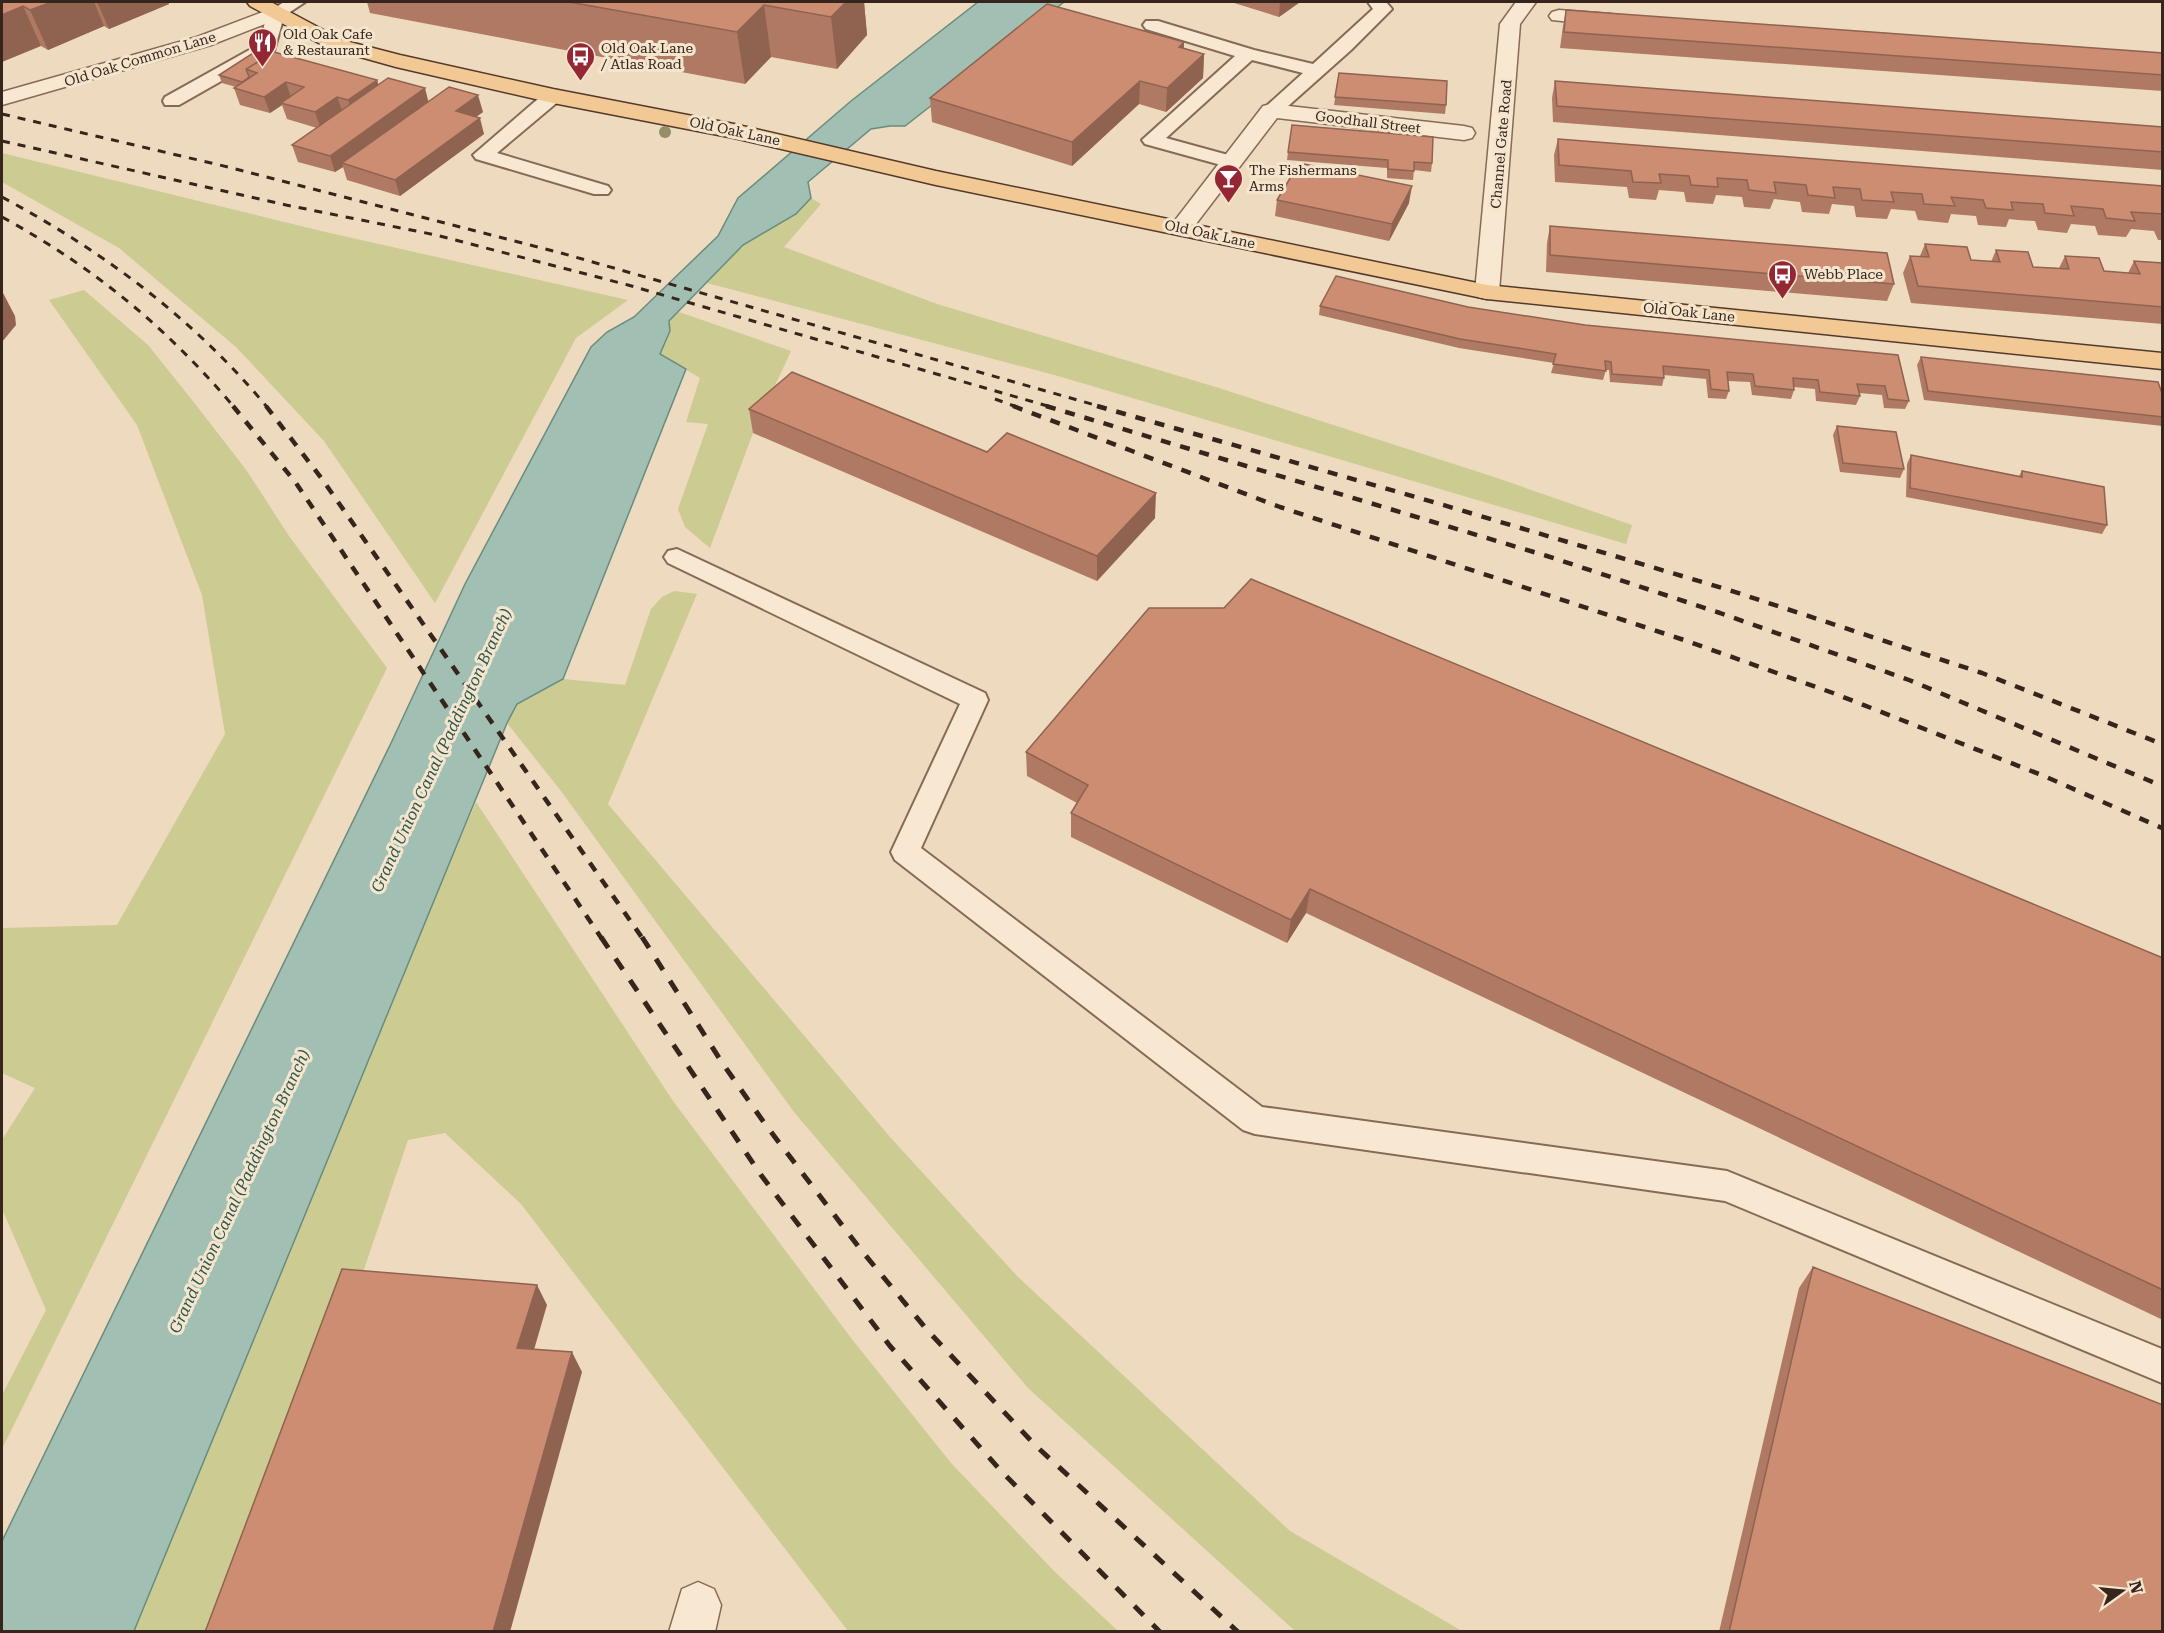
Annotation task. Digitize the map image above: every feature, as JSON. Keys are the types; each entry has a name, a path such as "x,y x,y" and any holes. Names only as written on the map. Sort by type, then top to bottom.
{"main road":[{"name":"Old Oak Lane","path":"257,2 335,44 396,61 553,96 777,140 936,178 1487,292 2163,361"}],"street":[{"name":"Channel Gate Road","path":"1487,292 1510,24 1526,2"},
{"name":"Old Oak Common Lane","path":"2,99 204,41 276,13"},
{"path":"1559,16 1631,21"},
{"path":"1181,228 1271,111"},
{"name":"Goodhall Street","path":"1271,111 1464,133"}],"lane":[{"path":"172,101 268,47 276,13 296,2"},
{"path":"1271,111 1317,71 1379,5"},
{"path":"1152,25 1248,54 1317,71"},
{"path":"1232,162 1152,140 1248,54"},
{"path":"553,96 483,155 601,190"},
{"path":"677,557 975,700 905,852 1255,1120 1728,1186 2163,1366"}],"green space":[{"path":"2,153 321,231 628,300 576,338 435,603 324,441 236,347 119,248 2,182"},
{"path":"811,198 821,204 784,247 937,304 1219,388 1497,478 1632,525 1626,544 1058,376 707,283 743,245 796,214"},
{"path":"84,290 148,345 247,471 289,536 387,668 2,1449 2,1395 46,1310 2,1209 2,1140 35,1088 2,1073 2,928 117,925 225,734 202,595 137,425 49,300"},
{"path":"679,312 791,351 753,433 710,548 685,527 678,509 708,424 686,422 700,378 660,354 670,331 669,321"},
{"path":"674,591 697,594 608,804 890,1137 1017,1276 1290,1531 1462,1631 1295,1631 1028,1388 794,1112 561,791 507,723 517,704 563,679 625,685 651,609 662,597"},
{"path":"476,802 673,1101 851,1338 951,1463 1055,1572 1118,1631 848,1631 521,1204 445,1133 408,1140 357,1290 221,1631 134,1632 404,972"}],"water":[{"name":"Grand Union Canal (Paddington Branch)","path":"978,2 1064,2 905,126 871,129 808,182 811,198 796,214 743,245 669,321 670,331 660,354 686,369 563,679 517,704 507,723 134,1631 2,1631 2,1541 392,741 465,584 591,347 607,332 634,317 718,236 738,198 851,101"}],"building":[{"path":"2,2 52,2 30,10 23,6 2,15"},
{"path":"569,2 846,2 831,17 764,5 737,32"},
{"path":"1047,4 1184,42 1179,47 1204,54 1167,88 1140,81 1072,142 930,98"},
{"path":"1566,10 2163,53 2163,75 1564,32"},
{"path":"274,52 377,80 348,100 337,97 315,112 281,103 304,87 286,82 264,97 234,88 257,73 246,69"},
{"path":"253,53 266,57 246,69 249,77 242,82 219,75"},
{"path":"1339,73 1447,81 1446,105 1335,97"},
{"path":"388,78 425,88 330,156 292,145"},
{"path":"1555,81 2163,127 2163,152 1557,106"},
{"path":"449,87 478,95 456,111 480,118 395,180 342,163"},
{"path":"1292,125 1433,137 1432,163 1414,162 1414,171 1388,169 1388,160 1288,152"},
{"path":"1558,139 2163,186 2163,214 2131,212 2135,221 2106,218 2103,209 2071,206 2074,216 2045,213 2043,204 2011,202 2013,210 1986,208 1983,200 1951,197 1955,206 1924,204 1922,194 1891,192 1894,202 1862,200 1860,189 1833,187 1835,198 1808,195 1806,185 1774,182 1776,193 1749,190 1747,180 1717,178 1718,187 1691,185 1689,176 1659,174 1661,183 1633,182 1631,171 1559,165"},
{"path":"1299,163 1412,186 1392,224 1277,200"},
{"path":"1550,226 1887,253 1894,284 1550,255"},
{"path":"1925,244 1967,247 1971,260 2000,262 1996,250 2028,252 2033,267 2069,269 2065,256 2099,258 2104,271 2140,274 2134,261 2163,263 2163,307 1918,286 1910,256 1929,257"},
{"path":"1336,276 1468,307 1585,325 1898,355 1909,401 1888,399 1885,386 1857,384 1860,396 1820,392 1818,380 1793,378 1794,390 1755,386 1753,374 1727,372 1729,391 1711,389 1709,370 1663,366 1664,378 1612,374 1611,362 1605,361 1606,371 1553,364 1556,354 1460,339 1320,306"},
{"path":"1921,357 2158,382 2163,396 2163,417 1928,391"},
{"path":"792,372 987,452 1007,433 1156,493 1097,556 749,409"},
{"path":"1837,426 1896,432 1904,469 1843,463"},
{"path":"1911,455 2022,477 2022,471 2104,487 2107,525 1910,488"},
{"path":"1251,579 2163,958 2163,1290 1310,889 1291,920 1071,813 1088,785 1026,752 1149,608 1224,608"},
{"path":"1813,1267 2163,1405 2163,1632 1729,1632"},
{"path":"342,1269 537,1285 517,1348 572,1352 493,1632 205,1632"}],"railway":[{"path":"2,114 228,167 561,253 1102,407"},
{"path":"2,141 286,205 436,235 628,285 1051,407"},
{"path":"2,197 76,240 145,289 209,344 267,407"},
{"path":"2,217 68,257 127,301 182,351 234,407"},
{"path":"995,399 1017,407"},
{"path":"233,406 296,483 602,939"},
{"path":"266,406 322,479 643,939"},
{"path":"1013,406 1280,507 1684,640 1833,693 2044,776 2162,828"},
{"path":"1046,406 1547,556 1720,613 1909,680 2162,786"},
{"path":"1097,406 1729,590 1982,673 2162,744"},
{"path":"601,937 761,1175 890,1346 1002,1472 1160,1632"},
{"path":"642,937 723,1064 765,1124 861,1250 928,1331 1035,1445 1238,1632"}],"place":[{"name":"Old Oak Cafe & Restaurant","path":"262,68"},
{"name":"Old Oak Lane / Atlas Road","path":"580,82"},
{"name":"The Fishermans Arms","path":"1228,204"},
{"name":"Webb Place","path":"1783,300"}]}
